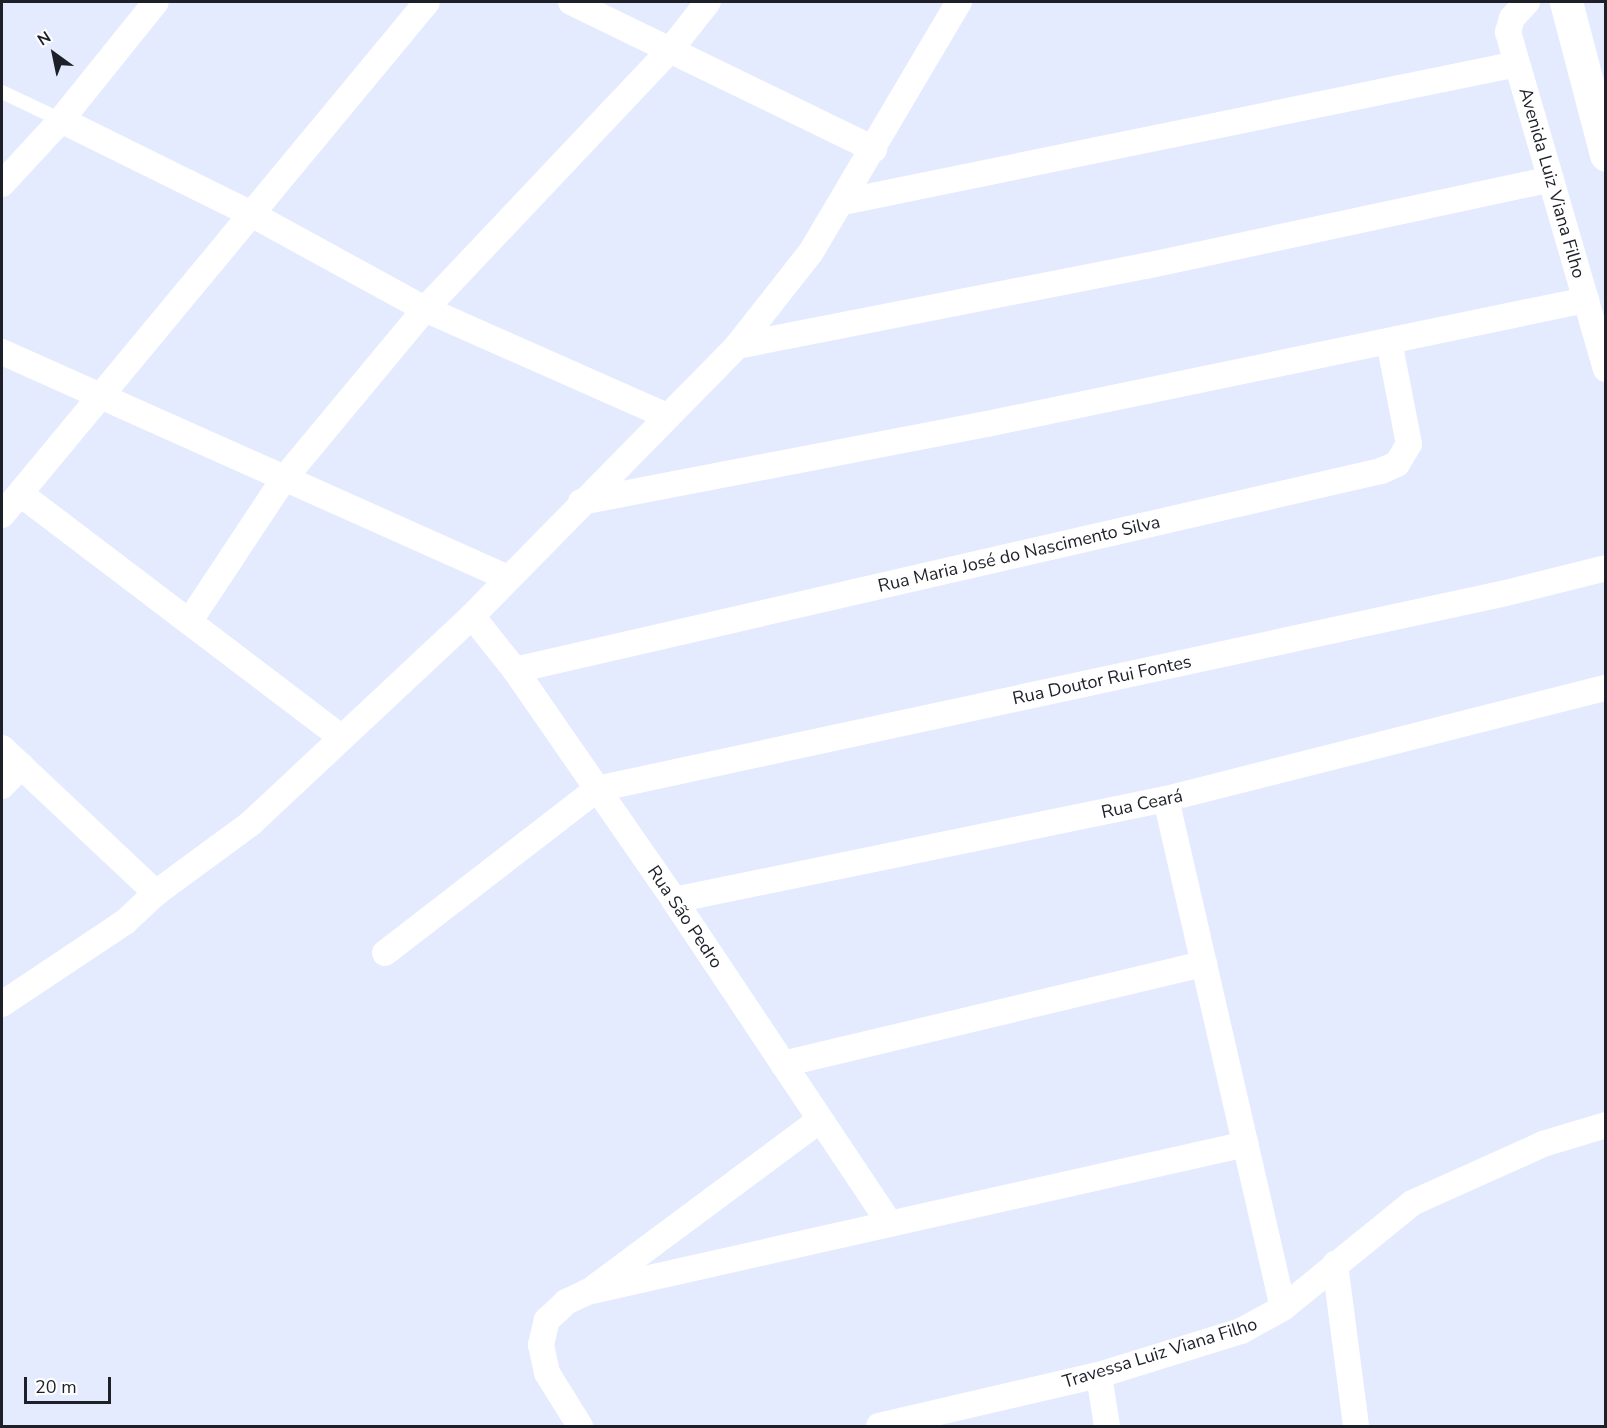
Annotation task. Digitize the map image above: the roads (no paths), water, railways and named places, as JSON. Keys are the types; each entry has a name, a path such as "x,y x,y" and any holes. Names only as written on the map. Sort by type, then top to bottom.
{"highway":[{"path":"1566,2 1605,155"}],"street":[{"path":"2,184 61,120 156,2"},
{"path":"2,516 22,495 427,2"},
{"path":"571,2 874,149"},
{"path":"189,621 283,480 425,309 670,50 708,2"},
{"path":"2,1004 124,922 156,893 250,824 340,736 472,616 581,502 737,346 811,252 843,202 959,2"},
{"name":"Avenida Luiz Viana Filho","path":"1527,2 1512,18 1508,32 1605,369"},
{"path":"843,202 1517,64"},
{"path":"61,120 253,215 425,309 666,416"},
{"path":"737,346 1146,266 1551,179"},
{"path":"581,502 987,424 1586,300"},
{"name":"Rua Maria José do Nascimento Silva","path":"515,670 1382,471 1397,464 1409,444 1389,341"},
{"path":"2,352 283,480 508,578"},
{"path":"22,495 340,736"},
{"name":"Rua Doutor Rui Fontes","path":"597,789 1506,593 1605,568"},
{"name":"Rua São Pedro","path":"472,616 515,670 674,900 890,1224"},
{"name":"Rua Ceará","path":"674,900 1166,799 1605,688"},
{"path":"2,748 156,893"},
{"path":"2,786 21,766"},
{"path":"385,953 597,789"},
{"path":"1166,799 1283,1308"},
{"path":"783,1064 1204,964"},
{"path":"580,1426 547,1373 540,1345 547,1320 566,1302 587,1292 820,1120"},
{"name":"Travessa Luiz Viana Filho","path":"879,1426 1100,1375 1241,1331 1283,1308 1412,1203 1543,1144 1605,1125"},
{"path":"587,1292 1246,1144"},
{"path":"1335,1264 1356,1426"},
{"path":"1100,1375 1107,1426"}],"lane":[{"path":"2,92 61,120"}]}
